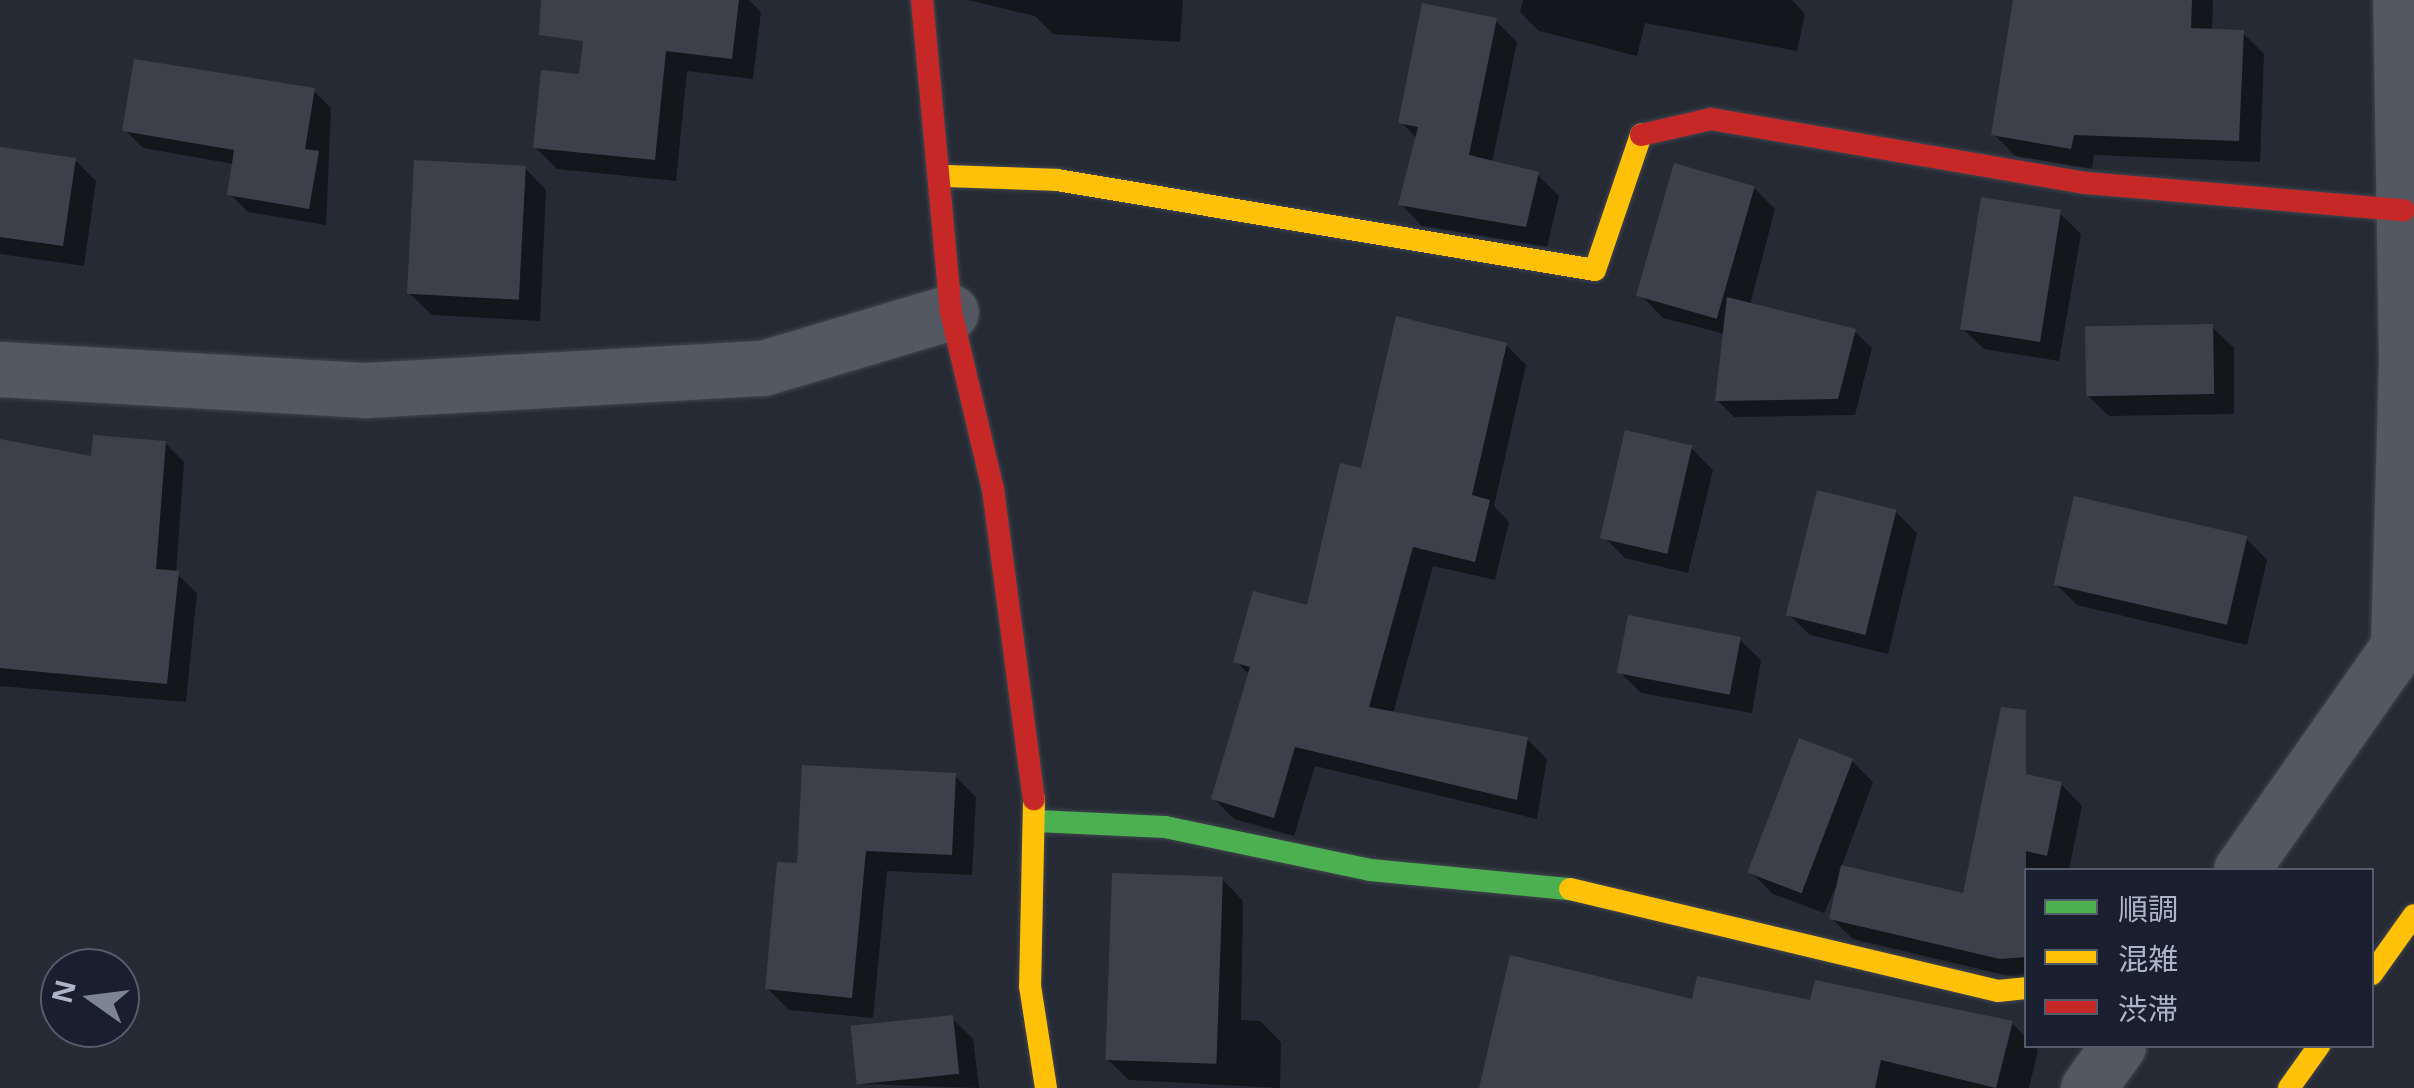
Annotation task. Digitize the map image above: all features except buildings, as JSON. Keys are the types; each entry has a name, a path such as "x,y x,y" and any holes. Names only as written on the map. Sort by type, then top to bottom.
{"street":[{"path":"922,0 943,176 951,312 993,489 1037,821 1030,986 1046,1088"},
{"path":"2242,868 2406,635 2400,0"},
{"path":"943,176 1057,180 1596,270 1643,130 1711,119 2086,183 2404,210"},
{"path":"0,369 366,390 764,368 951,312"},
{"path":"1037,821 1165,828 1371,870 1548,884 1998,991 2024,988"},
{"path":"2374,971 2414,915"},
{"path":"2088,1088 2117,1048"},
{"path":"2288,1088 2318,1048"}],"traffic: fast":[{"path":"1037,821 1165,827 1371,870 1570,889"}],"traffic: slow":[{"path":"943,176 1057,180 1595,270 1641,135"},
{"path":"1034,799 1030,986 1046,1088"},
{"path":"1570,889 1998,991 2024,988"},
{"path":"2374,971 2414,915"},
{"path":"2289,1088 2318,1048"}],"traffic: jam":[{"path":"922,0 951,312 993,489 1034,799"},
{"path":"1641,135 1711,119 2086,183 2404,210"}]}
